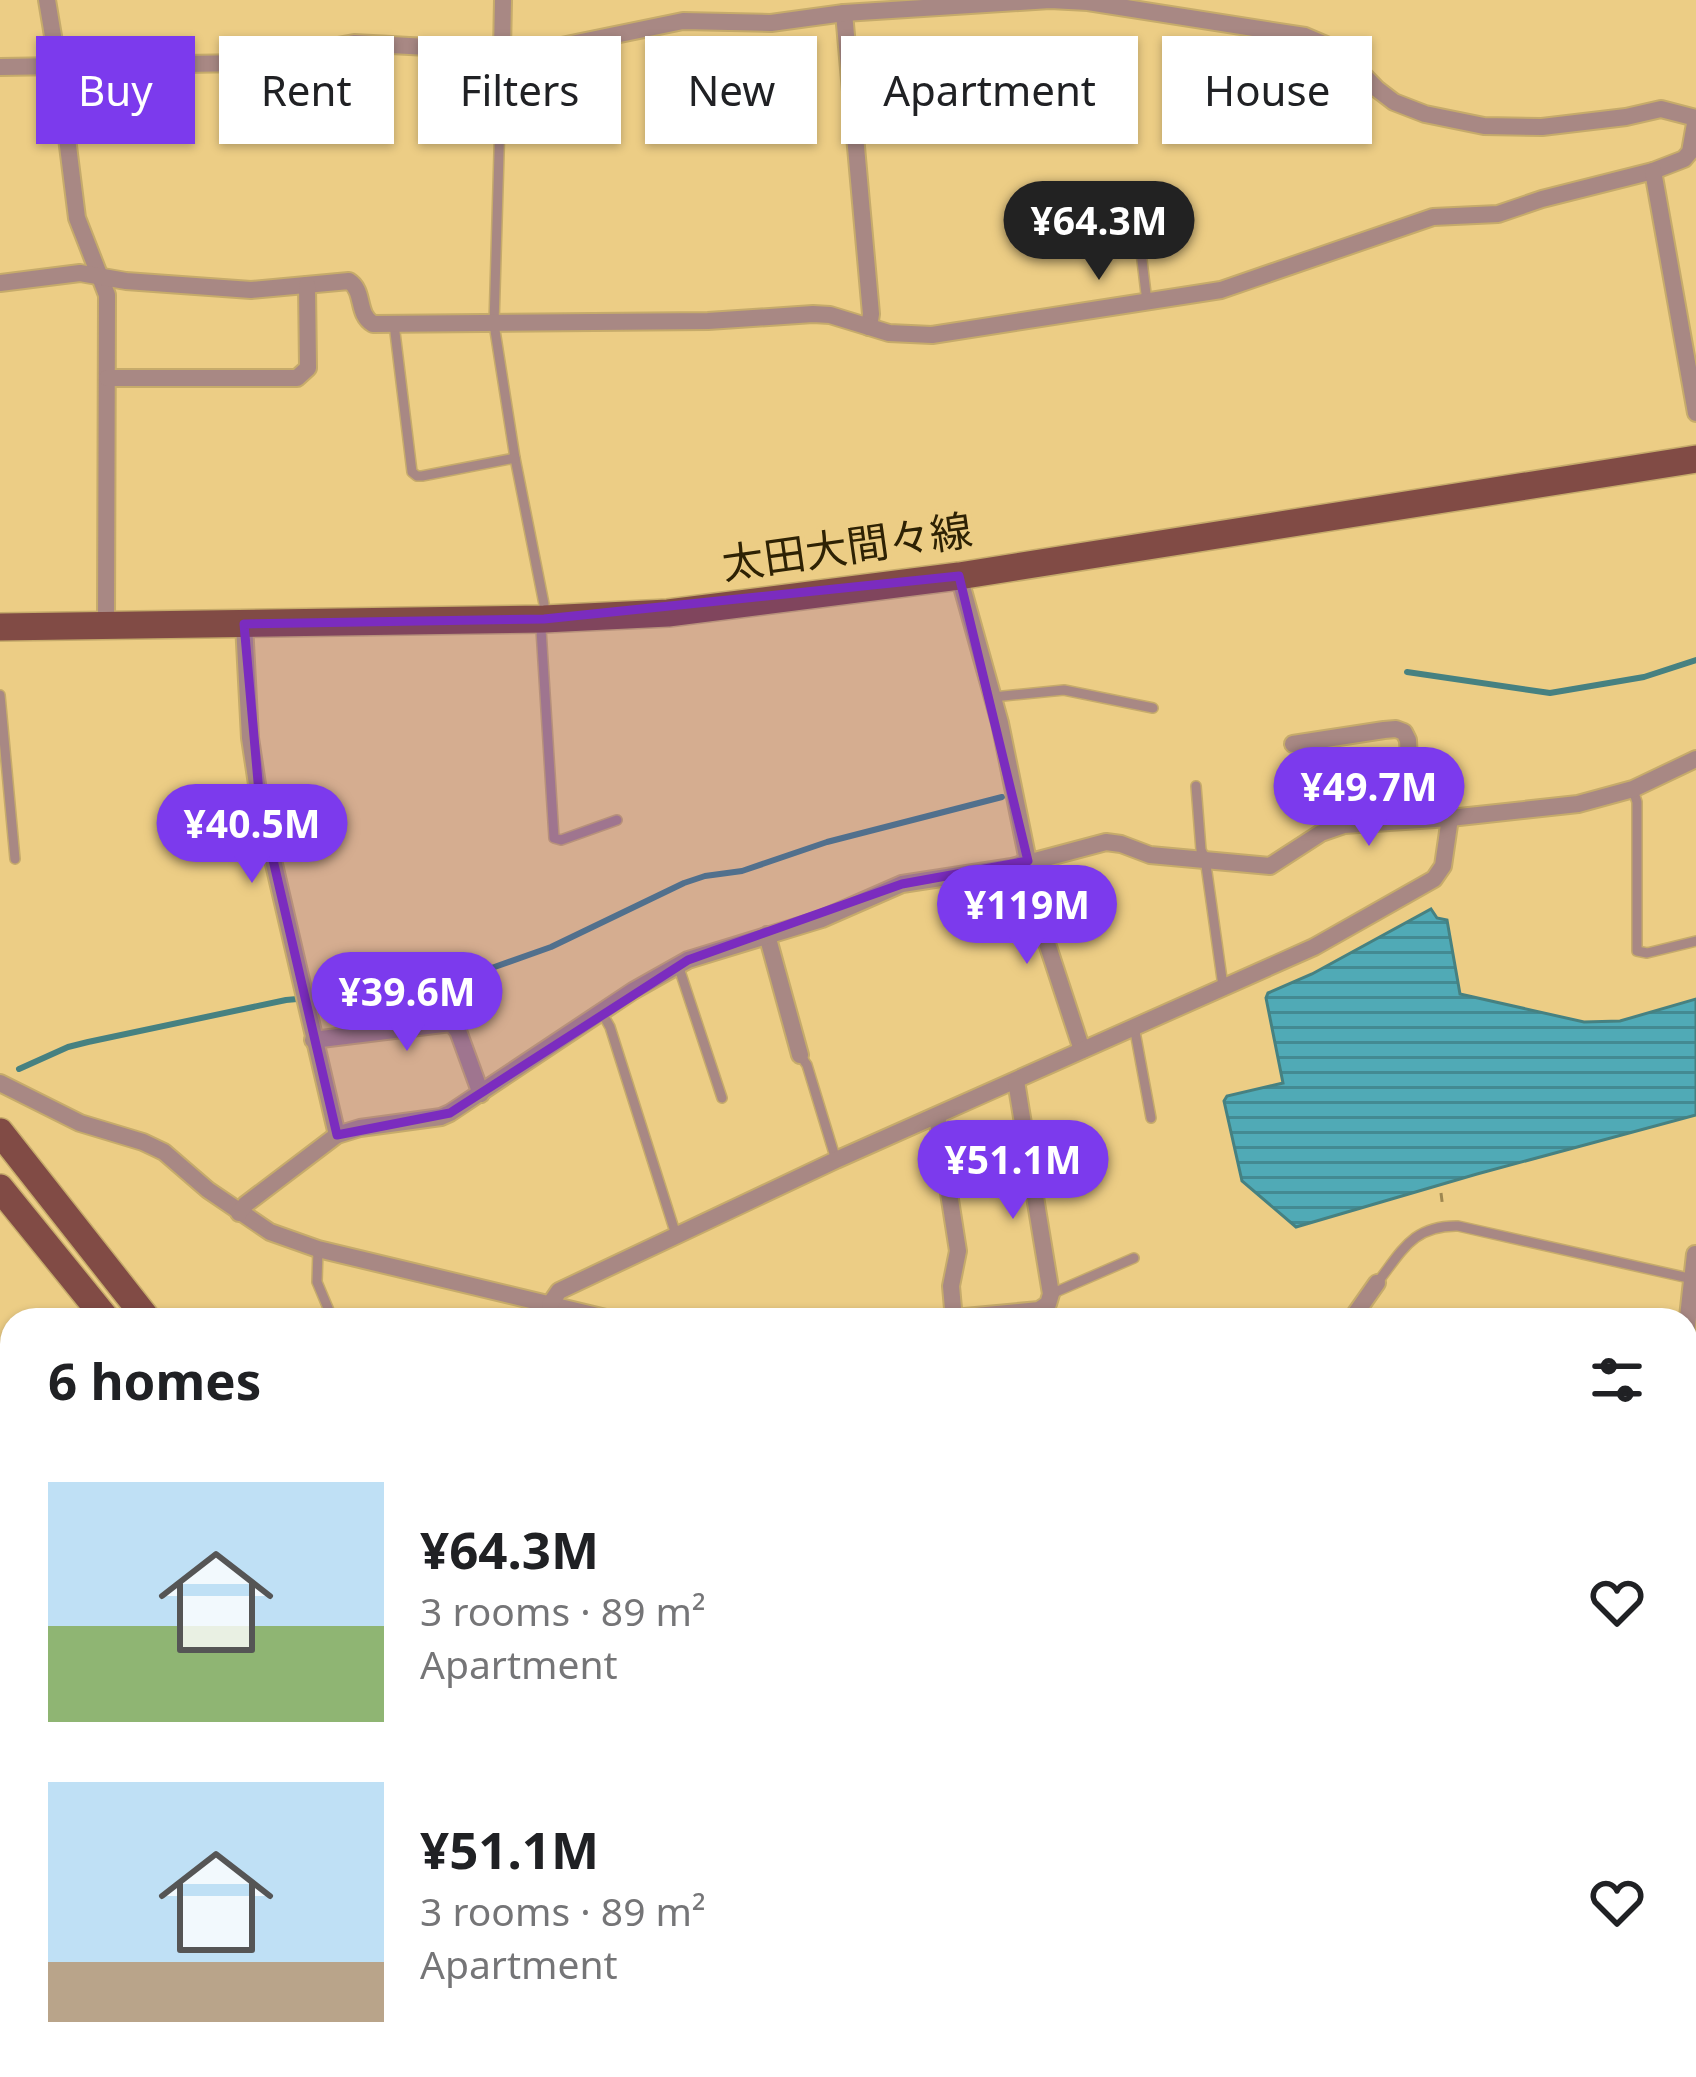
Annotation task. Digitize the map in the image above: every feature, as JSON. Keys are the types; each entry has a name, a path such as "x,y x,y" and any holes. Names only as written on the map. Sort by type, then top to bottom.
{"main road":[{"name":"太田大間々線","path":"0,627 668,613 959,576 1696,459"},
{"path":"0,1132 139,1308"},
{"path":"0,1188 9,1217 96,1308"}],"street":[{"path":"47,0 53,36"},
{"path":"502,36 503,0"},
{"path":"0,283 80,273 251,290 349,281 358,289 364,316 374,324 708,321 813,314 906,336 932,335 1244,284 1433,217 1498,214 1653,171 1690,152 1696,118 1661,110 1542,127 1468,124 1394,102 1340,51 1305,36 1088,2 1012,1 771,23 683,21 613,36"},
{"path":"844,13 870,294 868,327"},
{"path":"195,64 245,63 354,44 418,47"},
{"path":"0,67 36,66"},
{"path":"68,144 77,218 107,295 106,626"},
{"path":"1653,171 1696,413"},
{"path":"107,378 297,378 308,368 307,285"},
{"path":"959,576 993,697 1025,862 1082,1050"},
{"path":"244,624 250,737 260,805 337,1135"},
{"path":"1293,743 1384,730 1404,732 1412,820"},
{"path":"239,1213 337,1135 441,1117 678,965 822,919 902,884 1106,842 1150,855 1270,866 1344,825 1578,804 1633,789 1696,760"},
{"path":"550,1304 559,1292 836,1160 1314,947 1428,884 1443,866 1450,818"},
{"path":"766,935 800,1055"},
{"path":"313,1040 451,1023 481,1094"},
{"path":"1016,1081 1051,1294 1042,1308"},
{"path":"0,1083 80,1123 164,1152 208,1190 270,1232 317,1249 566,1308"},
{"path":"937,1116 958,1251 951,1286 953,1308"},
{"path":"1694,1279 1695,1255"},
{"path":"1359,1308 1377,1283"}],"lane":[{"path":"499,144 494,324 544,604 541,629 554,838 561,840 616,820"},
{"path":"1135,202 1147,302"},
{"path":"394,324 412,472 422,476 515,458"},
{"path":"993,697 1064,690 1153,708"},
{"path":"0,695 15,859"},
{"path":"1196,786 1201,850 1223,986"},
{"path":"1633,789 1637,802 1637,951 1647,953 1696,941"},
{"path":"678,965 722,1098"},
{"path":"602,1013 676,1236"},
{"path":"1134,1026 1151,1118"},
{"path":"800,1055 836,1160"},
{"path":"1377,1283 1413,1237 1446,1226 1694,1279"},
{"path":"317,1249 316,1282 328,1308"},
{"path":"1051,1294 1134,1258"}],"path":[{"path":"1441,1193 1446,1226"}],"highlighted area":[{"path":"959,576 1028,861 902,884 688,960 450,1113 337,1135 260,804 244,624 544,619"}],"water":[{"path":"1431,909 1437,918 1447,920 1460,994 1584,1022 1620,1021 1696,999 1696,1115 1296,1227 1242,1181 1224,1101 1227,1096 1283,1083 1268,993"}],"waterway":[{"path":"1407,672 1550,693 1644,677 1696,660"},
{"path":"19,1069 68,1047 286,1000 486,970 551,947 684,883 1002,797"}]}
